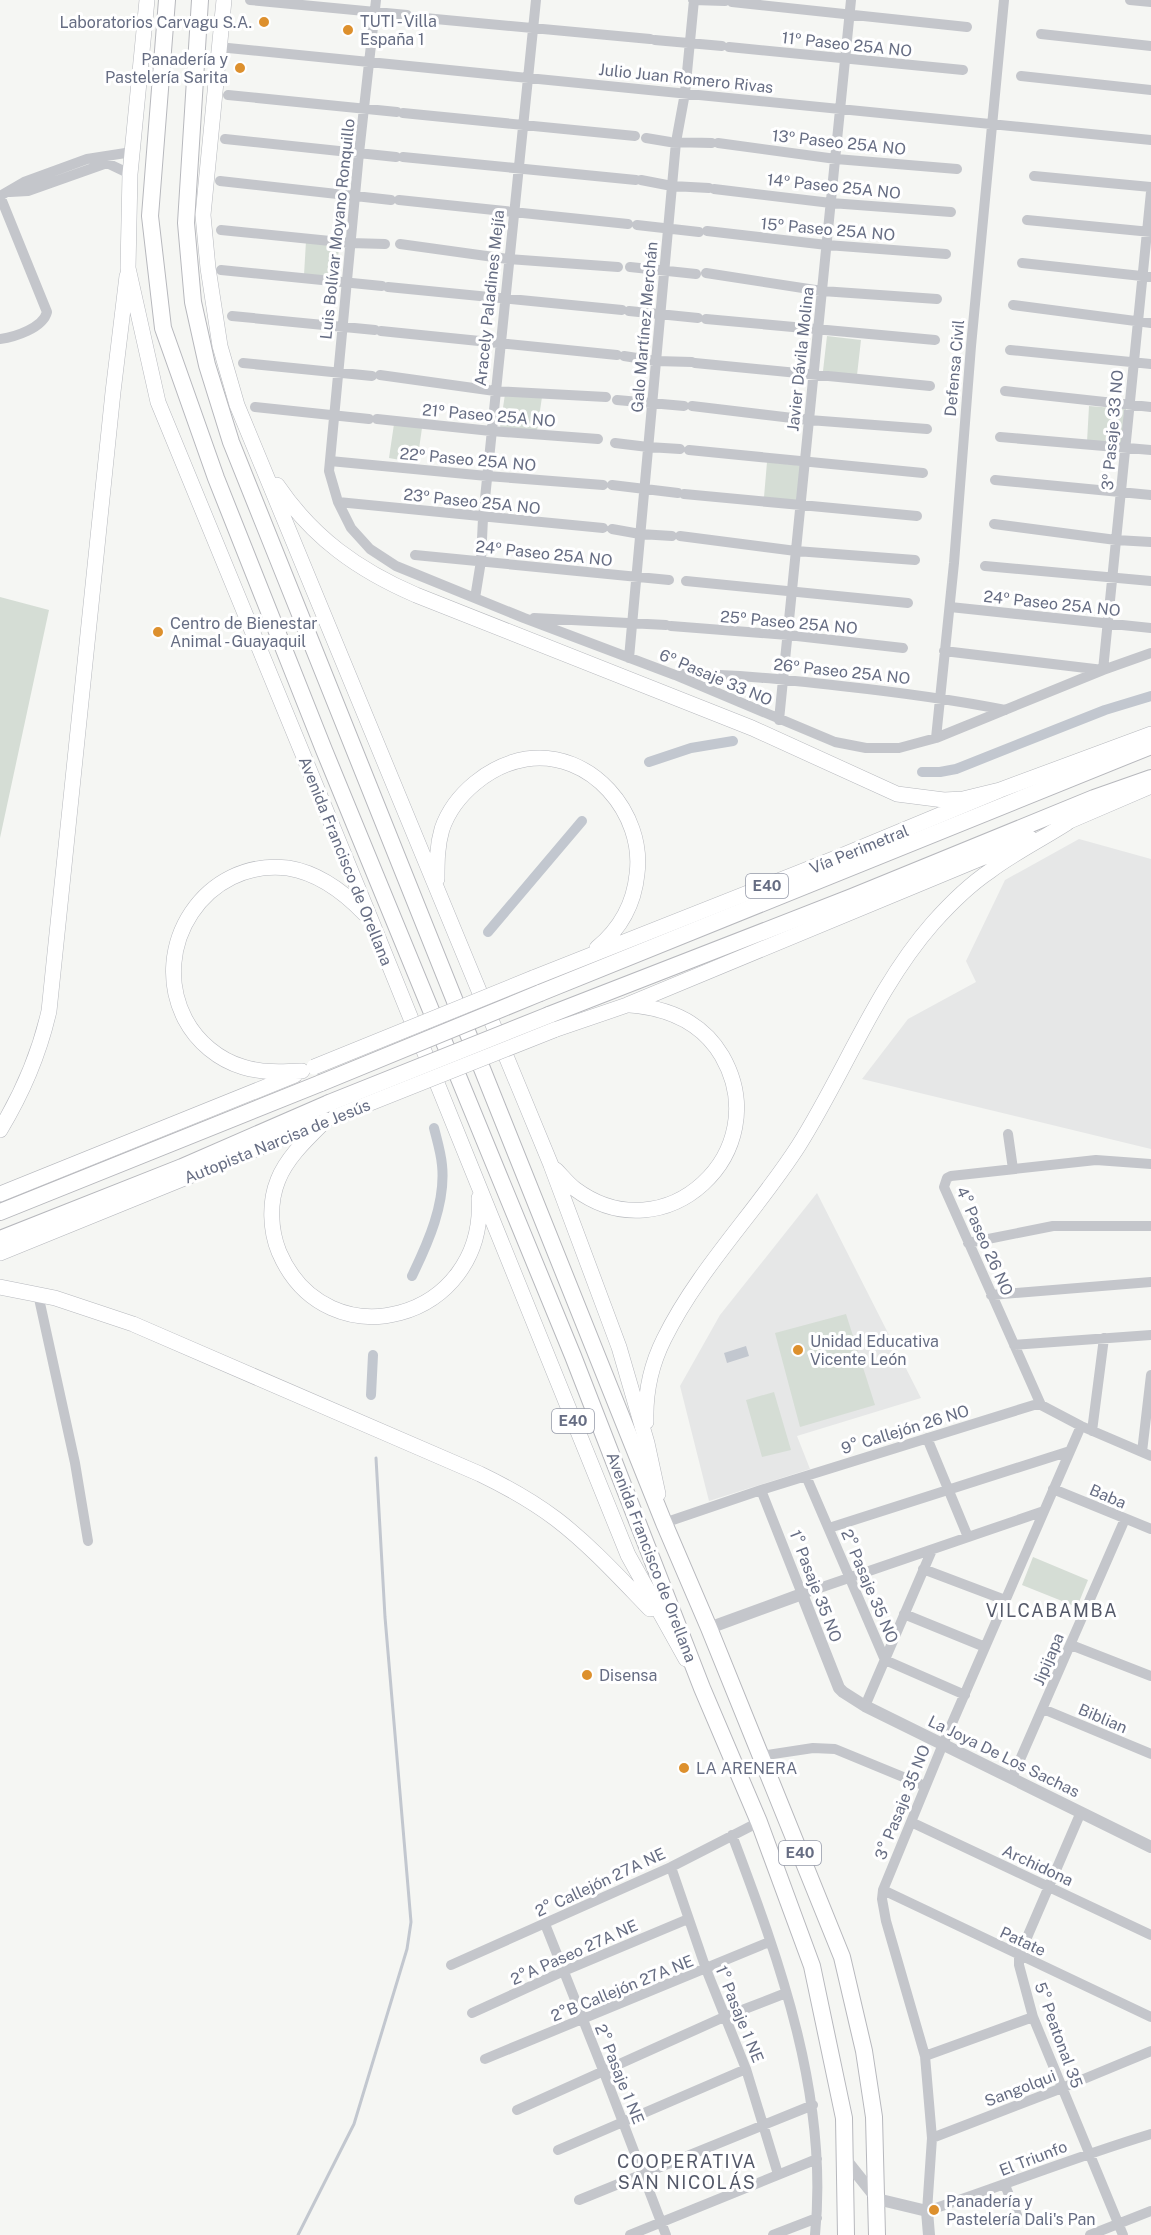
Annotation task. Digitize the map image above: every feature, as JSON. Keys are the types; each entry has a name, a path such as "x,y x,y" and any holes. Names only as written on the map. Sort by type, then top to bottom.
{"highway":[{"name":"Avenida Francisco de Orellana","path":"167,0 150,216 163,328 216,478 319,739 573,1356 702,1688 759,1822 812,1966 844,2118 846,2235"},
{"name":"Avenida Francisco de Orellana","path":"200,0 186,223 193,302 207,365 236,453 664,1523 709,1628 842,1958 864,2051 874,2117 877,2235"},
{"name":"Vía Perimetral","path":"537,986 1151,746"},
{"path":"552,1022 1094,798 1151,778"},
{"path":"0,1212 321,1083 537,986"},
{"name":"Autopista Narcisa de Jesús","path":"0,1239 182,1167 330,1113 552,1022"}],"main road":[{"name":"Avenida Francisco de Orellana","path":"147,0 130,174 128,268 158,402 628,1555 663,1622 702,1688"},
{"name":"Avenida Francisco de Orellana","path":"224,0 203,215 208,268 220,346 237,405 551,1165 619,1347 647,1443 664,1523"},
{"path":"0,1130 28,1078 50,1011 120,324 128,268"},
{"path":"261,460 290,502 318,534 359,567 386,582 752,728 897,794 944,800 963,799 1000,790"},
{"name":"Vía Perimetral","path":"537,986 586,957 1000,790 1151,734"},
{"path":"438,888 438,850 443,828 463,794 472,785 499,768 527,759 555,761 576,768 597,779 617,800 633,829 638,854 635,888 627,912 607,940 586,957"},
{"path":"552,1022 627,1005 1151,786"},
{"path":"647,1443 646,1396 649,1380 658,1353 677,1314 771,1187 800,1143 908,956 933,923 971,886 990,871 1067,822"},
{"path":"308,1069 270,1072 241,1067 215,1054 195,1036 182,1013 174,988 173,962 182,929 196,905 216,886 239,875 271,868 300,871 326,882 347,896 371,920"},
{"name":"E40","path":"308,1069 537,986"},
{"path":"551,1165 573,1188 586,1197 615,1207 645,1210 669,1206 694,1192 714,1172 728,1150 735,1122 736,1098 730,1072 716,1047 695,1026 673,1013 627,1005"},
{"path":"0,1194 308,1069"},
{"path":"330,1113 282,1171 273,1195 272,1222 277,1247 289,1270 308,1291 332,1307 357,1315 391,1315 420,1306 441,1292 462,1270 471,1251 479,1216 478,1186"},
{"name":"Autopista Narcisa de Jesús","path":"0,1253 330,1113"},
{"path":"0,1287 38,1294 92,1309 133,1324 507,1487 541,1508 579,1539 663,1622"}],"street":[{"name":"11º Paseo 25A NO","path":"250,0 963,70"},
{"name":"Luis Bolívar Moyano Ronquillo","path":"330,461 376,0"},
{"name":"Aracely Paladines Mejía","path":"475,598 481,561 504,298 536,0"},
{"path":"693,0 967,27"},
{"name":"Galo Martínez Merchán","path":"629,658 676,142 685,93 693,0"},
{"name":"Javier Dávila Molina","path":"779,720 842,109 851,0"},
{"name":"Defensa Civil","path":"936,738 963,474 963,433 1005,0"},
{"path":"1130,0 1151,2"},
{"path":"1041,34 1151,46"},
{"name":"Julio Juan Romero Rivas","path":"218,47 1151,140"},
{"path":"1021,76 1151,90"},
{"name":"13º Paseo 25A NO","path":"228,95 676,142 715,143 836,159 957,169"},
{"name":"14º Paseo 25A NO","path":"225,139 517,170 638,180 672,186 711,188 831,203 951,212"},
{"path":"0,339 8,338 41,324 46,319 47,312 3,195 24,182 87,159 106,160 132,152"},
{"path":"106,160 130,174"},
{"path":"1034,176 1151,187"},
{"name":"15º Paseo 25A NO","path":"220,182 827,245 946,254"},
{"name":"3º Pasaje 33 NO","path":"1103,670 1137,322 1147,277 1151,192"},
{"path":"1028,220 1149,232"},
{"path":"221,230 350,243 385,244"},
{"path":"400,244 508,259 618,267"},
{"path":"1022,263 1147,277"},
{"path":"630,267 665,269 822,291 937,299"},
{"path":"221,270 935,340"},
{"path":"1013,305 1151,324"},
{"path":"232,315 656,361 694,362 930,386"},
{"path":"1010,350 1151,364"},
{"path":"243,363 376,375 495,391 612,398 809,420 927,429"},
{"path":"1005,392 1151,407"},
{"name":"21º Paseo 25A NO","path":"255,406 491,431 598,439"},
{"path":"1000,437 1151,450"},
{"path":"615,443 923,473"},
{"name":"22º Paseo 25A NO","path":"330,461 607,485 917,516"},
{"name":"6º Pasaje 33 NO","path":"330,461 329,471 338,502 351,528 370,549 396,566 524,618 675,675 834,742 866,748 899,748 936,738 1151,652"},
{"path":"995,480 1151,495"},
{"name":"23º Paseo 25A NO","path":"338,502 676,536 796,551 915,560"},
{"path":"994,524 1116,540 1151,542"},
{"name":"24º Paseo 25A NO","path":"415,555 669,580"},
{"path":"986,566 1151,581"},
{"path":"686,581 908,603"},
{"name":"24º Paseo 25A NO","path":"950,607 1151,628"},
{"name":"25º Paseo 25A NO","path":"524,618 668,625 903,648"},
{"path":"944,651 1103,670"},
{"name":"26º Paseo 25A NO","path":"675,675 723,674 783,679 939,697 1005,710"},
{"path":"1008,1134 1012,1168"},
{"name":"4° Paseo 26 NO","path":"1041,1405 944,1187 947,1178 1012,1168 1096,1160 1151,1164"},
{"path":"968,1243 1053,1226 1151,1226"},
{"path":"991,1295 1151,1282"},
{"path":"38,1294 75,1464 88,1541"},
{"path":"1014,1345 1151,1335"},
{"path":"1092,1431 1104,1338"},
{"path":"1041,1405 1081,1426 1147,1454 1151,1375"},
{"name":"9° Callejón 26 NO","path":"664,1523 927,1438 1034,1405 1041,1405"},
{"name":"3° Pasaje 35 NO","path":"927,2211 932,2138 925,2056 886,1921 882,1899 883,1890 942,1744 1081,1426"},
{"path":"927,1438 968,1537"},
{"path":"829,1527 1070,1450"},
{"name":"2° Pasaje 35 NO","path":"806,1476 885,1660 965,1695"},
{"name":"Baba","path":"1053,1489 1151,1529"},
{"name":"1° Pasaje 35 NO","path":"761,1490 834,1677 843,1692"},
{"path":"709,1628 1044,1511"},
{"name":"Jipijapa","path":"1012,1778 1125,1519"},
{"path":"865,1706 932,1550"},
{"path":"923,1569 1005,1600"},
{"path":"904,1614 985,1647"},
{"path":"1071,1645 1151,1676"},
{"name":"La Joya De Los Sachas","path":"843,1692 865,1706 1151,1847"},
{"name":"Biblian","path":"1043,1709 1151,1754"},
{"path":"760,1756 813,1748 836,1749 925,1786"},
{"path":"1019,1956 1080,1812"},
{"name":"2° Callejón 27A NE","path":"451,1965 671,1867 759,1822"},
{"name":"Archidona","path":"911,1822 1151,1935"},
{"path":"732,1835 786,1993 813,2105 818,2159 815,2235"},
{"name":"1° Pasaje 1 NE","path":"671,1867 706,1970 746,2068 778,2174"},
{"name":"Patate","path":"883,1890 1151,2017"},
{"name":"2°A Paseo 27A NE","path":"472,2013 688,1919"},
{"name":"2° Pasaje 1 NE","path":"545,1924 666,2235"},
{"name":"2°B Callejón 27A NE","path":"485,2059 706,1970 769,1942"},
{"name":"5° Peatonal 35","path":"1019,1956 1018,1965 1033,2017 1121,2230"},
{"path":"517,2110 724,2017 786,1993"},
{"path":"925,2056 1033,2017"},
{"name":"Sangolqui","path":"932,2138 1151,2051"},
{"path":"558,2150 746,2068"},
{"path":"579,2200 813,2105"},
{"name":"El Triunfo","path":"927,2211 1005,2185 1088,2153 1151,2134"},
{"path":"630,2235 818,2159"},
{"path":"846,2160 877,2199 927,2211 929,2235"},
{"path":"1005,2185 1017,2215"},
{"path":"1090,2235 1121,2230 1151,2211"},
{"path":"773,2235 817,2218"}],"shaded area":[{"path":"306,241 339,244 337,278 304,275"},
{"path":"827,336 861,340 857,375 823,371"},
{"path":"505,394 542,397 537,431 500,428"},
{"path":"1089,406 1126,409 1123,445 1087,442"},
{"path":"394,424 422,428 417,463 389,458"},
{"path":"767,462 804,466 800,501 764,497"},
{"path":"0,597 49,610 0,838"},
{"path":"1079,839 1151,859 1151,1149 862,1079 908,1019 976,982 966,961 1005,880"},
{"name":"Unidad Educativa Vicente León","path":"817,1193 921,1398 797,1436 810,1469 709,1501 680,1386 720,1315"},
{"path":"846,1314 875,1405 800,1427 775,1333"},
{"path":"746,1346 749,1356 727,1363 724,1353"},
{"path":"774,1392 791,1450 762,1457 746,1400"},
{"path":"1033,1557 1088,1580 1077,1607 1022,1585"}],"waterway":[{"path":"922,772 956,769 1105,710 1151,696"},
{"path":"649,762 691,748 733,741"},
{"path":"488,932 582,821"},
{"path":"412,1276 430,1236 441,1194 442,1165 434,1128"},
{"path":"371,1395 373,1355"},
{"path":"298,2235 354,2124 407,1949 411,1922 385,1617 376,1458"}],"place":[{"name":"Laboratorios Carvagu S.A.","path":"264,22"},
{"name":"TUTI - Villa España 1","path":"348,30"},
{"name":"Panadería y Pastelería Sarita","path":"240,68"},
{"name":"Centro de Bienestar Animal - Guayaquil","path":"158,632"},
{"name":"Unidad Educativa Vicente León","path":"798,1350"},
{"name":"Disensa","path":"587,1675"},
{"name":"LA ARENERA","path":"684,1768"},
{"name":"Panadería y Pastelería Dali's Pan","path":"934,2210"}],"district":[{"name":"VILCABAMBA","path":"1052,1611"},
{"name":"COOPERATIVA SAN NICOLÁS","path":"687,2172"}]}
